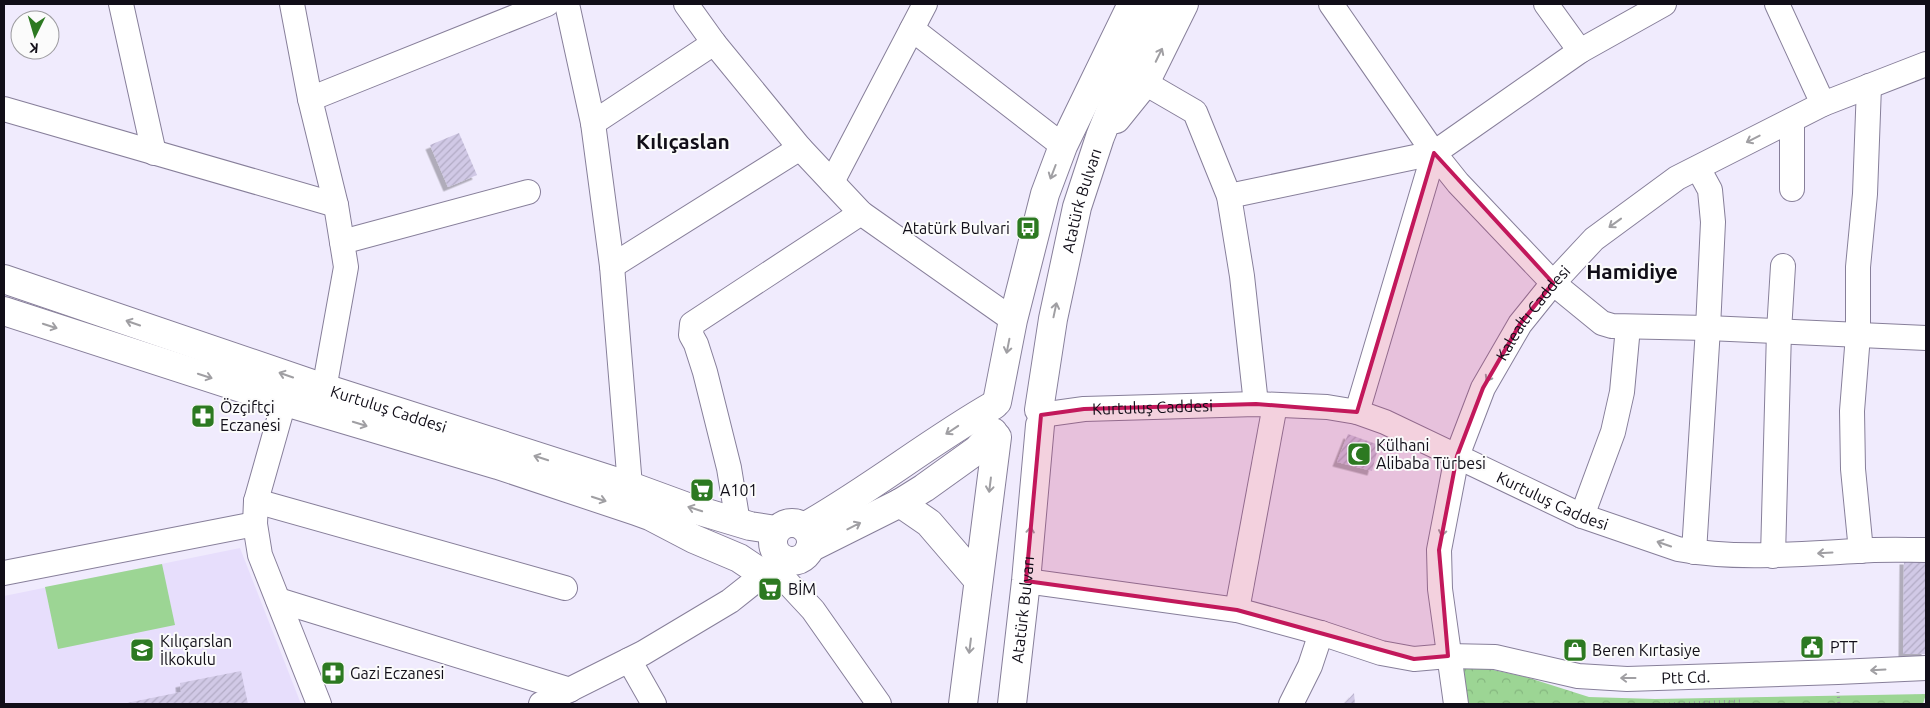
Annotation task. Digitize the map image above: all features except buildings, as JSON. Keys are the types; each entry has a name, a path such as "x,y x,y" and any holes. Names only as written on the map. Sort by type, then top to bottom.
{"main road":[{"path":"1063,146 1120,4"},
{"name":"Atatürk Bulvarı","path":"963,704 995,419 1013,320 1045,194 1063,146 1132,4"},
{"name":"Atatürk Bulvarı","path":"1012,704 1026,581 1040,417 1053,318 1077,207 1100,137 1125,74 1159,4"},
{"path":"1100,137 1145,83 1184,4"},
{"name":"Kurtuluş Caddesi","path":"4,279 322,400 630,486 738,523 776,530"},
{"path":"4,311 284,402 322,400 498,466 650,516 694,539 739,558 773,567 796,561 807,554 807,538 797,523 785,523 772,536 772,546 778,556 773,567"},
{"path":"807,538 900,503 924,488 977,450 995,419 1004,397 1020,395 1028,398 1040,417 1032,438 1018,445 1010,444 995,419"},
{"path":"807,538 877,481 957,426 995,419"},
{"path":"900,503 929,523 978,580"}],"street":[{"path":"121,4 154,153"},
{"path":"292,4 310,99 336,205 346,267 322,400"},
{"path":"310,99 547,4"},
{"path":"567,4 592,123 612,266 630,486"},
{"path":"686,4 714,43 800,148 862,213 1013,320"},
{"path":"832,182 925,4"},
{"path":"1331,4 1434,153 1458,183 1553,282 1602,323 1628,327 1708,328 1926,338"},
{"path":"1546,4 1580,51"},
{"path":"1229,196 1434,153 1580,51 1664,4"},
{"path":"1777,4 1823,104"},
{"path":"912,29 1063,146"},
{"path":"592,123 714,43"},
{"name":"Kalealtı Caddesi","path":"1456,704 1440,589 1439,550 1457,456 1483,388 1520,324 1553,282 1594,239 1677,178 1823,104 1926,64"},
{"path":"1145,83 1194,112 1229,196 1265,405 1237,610"},
{"path":"1861,551 1853,469 1852,411 1858,335 1858,267 1865,194 1869,86"},
{"path":"4,109 336,205"},
{"path":"1792,120 1792,189"},
{"path":"612,266 800,148"},
{"path":"1357,412 1434,153"},
{"path":"1694,552 1713,222 1710,190 1698,168"},
{"path":"342,242 528,192"},
{"path":"738,523 729,468 705,372 691,335 692,324 862,213"},
{"path":"1773,556 1779,331 1783,266"},
{"path":"1582,516 1613,432 1622,392 1628,327"},
{"path":"284,402 255,513 260,555 319,704"},
{"name":"Kurtuluş Caddesi","path":"1040,417 1084,409 1265,405 1327,407 1357,412 1385,422 1582,516 1694,552 1773,556 1861,551 1926,550"},
{"path":"4,573 255,513 565,588"},
{"path":"541,704 629,660 730,601 773,567 813,610 879,704"},
{"name":"Ptt Cd.","path":"1026,581 1237,610 1321,633 1381,653 1414,659 1448,656 1495,657 1578,676 1627,679 1926,668"},
{"path":"278,600 570,690"},
{"path":"1291,704 1310,666 1321,633"},
{"path":"629,660 654,704"}],"path":[{"path":"1664,704 1740,701 1740,704"}],"highlighted area":[{"path":"1434,153 1553,283 1520,324 1483,388 1457,456 1439,550 1448,656 1414,659 1237,610 1026,581 1041,415 1084,409 1256,404 1357,412"}],"shaded area":[{"name":"Kılıçarslan İlkokulu","path":"240,548 301,704 4,704 4,596"}],"green space":[{"path":"162,564 175,625 58,649 45,587"},
{"path":"1456,662 1526,677 1589,697 1655,699 1926,694 1923,704 1463,704"}],"place":[{"name":"Atatürk Bulvari","path":"1028,228"},
{"name":"Özçiftçi Eczanesi","path":"203,416"},
{"name":"Külhani Alibaba Türbesi","path":"1359,454"},
{"name":"A101","path":"702,490"},
{"name":"BİM","path":"770,589"},
{"name":"PTT","path":"1812,647"},
{"name":"Kılıçarslan İlkokulu","path":"142,650"},
{"name":"Beren Kırtasiye","path":"1575,650"},
{"name":"Gazi Eczanesi","path":"333,673"}],"district":[{"name":"Kılıçaslan","path":"683,141"},
{"name":"Hamidiye","path":"1632,271"}]}
